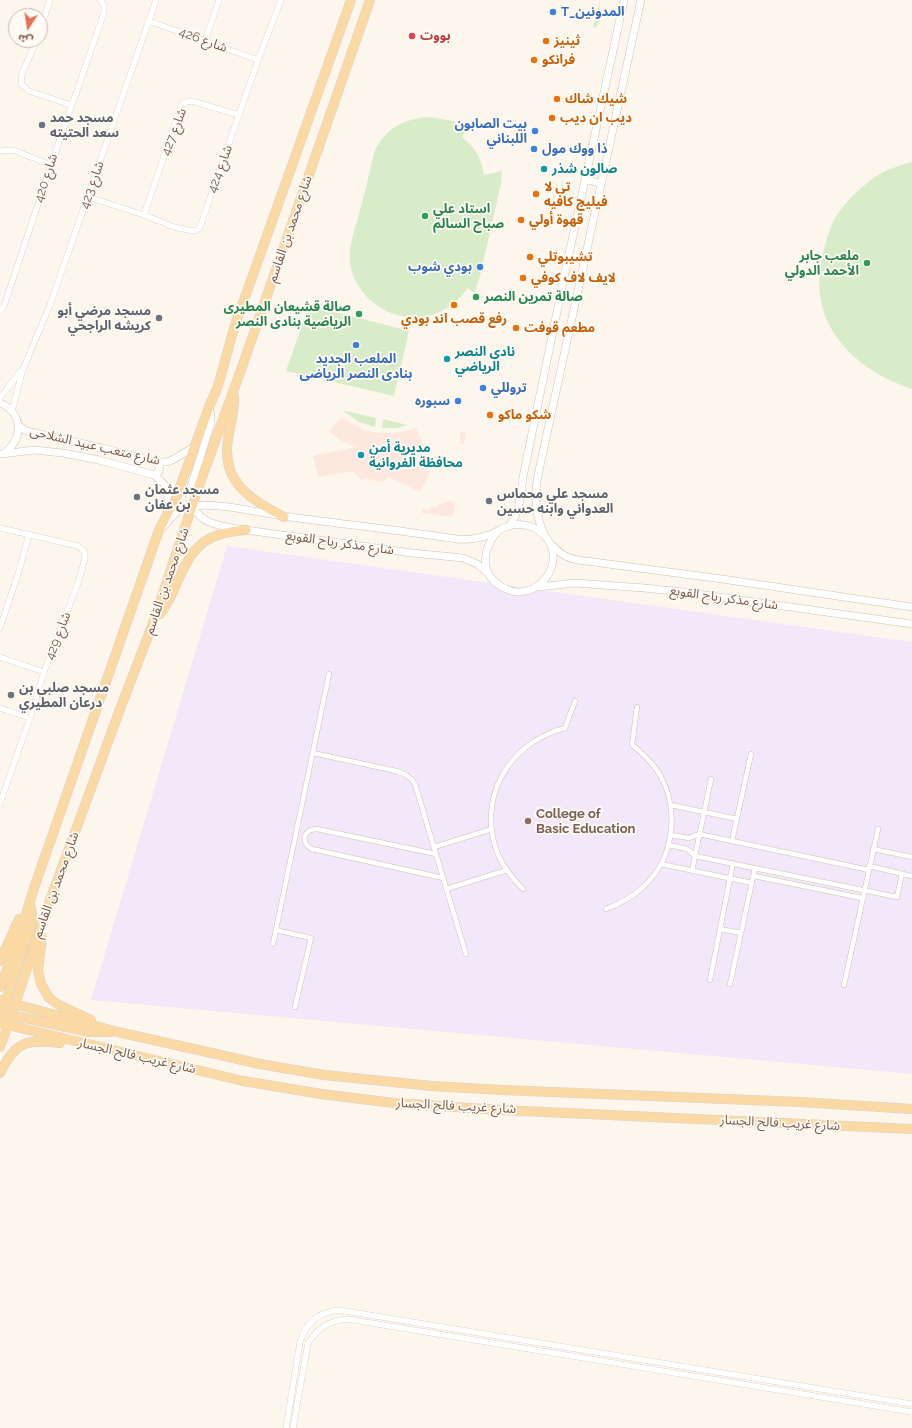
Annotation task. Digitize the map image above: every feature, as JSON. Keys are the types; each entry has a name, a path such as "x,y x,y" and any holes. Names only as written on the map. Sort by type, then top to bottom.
{"main road":[{"name":"شارع محمد بن القاسم","path":"0,987 15,949 35,885 159,530 175,500 222,375 234,328 351,0"},
{"name":"شارع محمد بن القاسم","path":"15,1005 45,914 116,719 153,623 197,491 234,390 370,0"},
{"path":"234,390 234,409 226,449 231,471 235,481 250,498 284,516"},
{"path":"153,623 168,601 185,564 194,550 205,541 217,535 246,530"},
{"path":"0,961 35,885"},
{"path":"0,1047 4,1013 32,922 32,914 29,903"},
{"path":"45,914 38,972 41,984 49,998 59,1006 118,1032"},
{"name":"شارع غريب فالح الجسار","path":"4,1013 15,1005 118,1032 260,1064 324,1075 389,1082 502,1090 800,1102 912,1109"},
{"path":"4,1013 88,1032 118,1032"},
{"name":"شارع غريب فالح الجسار","path":"4,1013 111,1050 243,1081 321,1094 394,1103 502,1110 912,1129"},
{"path":"0,1072 8,1057 17,1048 29,1041 42,1041 111,1050"}],"street":[{"name":"شارع 420","path":"0,311 4,306 104,13 104,5 100,0"},
{"name":"شارع 423","path":"12,411 23,369 50,305 156,0"},
{"path":"205,41 219,0"},
{"name":"شارع 424","path":"88,197 144,215 174,227 193,231 200,227 258,60 281,0"},
{"path":"510,526 520,504 523,477 624,0"},
{"path":"545,536 538,517 535,496 536,485 641,0"},
{"name":"شارع 426","path":"149,21 258,60"},
{"path":"33,48 22,73 21,84 29,91 72,105"},
{"name":"شارع 427","path":"144,215 181,106 186,102 192,101 239,115"},
{"path":"0,151 12,150 51,165"},
{"path":"585,181 592,181 601,184"},
{"name":"شارع 423","path":"0,398 23,369"},
{"path":"0,403 12,411 18,425 18,434 15,443 9,450 1,455"},
{"path":"193,506 189,493 211,423 209,407"},
{"name":"شارع متعب عبيد الشلاحى","path":"18,425 26,431 156,462 171,460 194,447"},
{"name":"شارع متعب عبيد الشلاحى","path":"1,455 19,451 34,450 63,453 99,460 154,475 164,484 167,490 169,509"},
{"path":"154,475 160,470 160,465 156,462"},
{"name":"شارع مذكر رباح القوبع","path":"193,506 198,515 207,521 218,525 412,553 463,558 478,564 489,574"},
{"name":"شارع مذكر رباح القوبع","path":"159,530 167,524 178,510 182,508 193,506 217,506 456,539 481,538 497,532"},
{"path":"519,524 529,526 538,530 550,543 553,556 552,568 543,583 536,588 515,592 505,589 496,583 489,574 486,566 486,548 497,532 510,526 519,524"},
{"name":"شارع 429","path":"0,528 78,546 84,551 85,559 78,583 44,672 30,718 0,803"},
{"path":"0,628 19,572 29,534"},
{"name":"شارع مذكر رباح القوبع","path":"550,543 560,554 568,558 578,560 722,579 912,607"},
{"name":"شارع مذكر رباح القوبع","path":"536,588 575,583 644,588 683,592 912,624"},
{"path":"0,657 44,672"},
{"path":"273,944 329,674"},
{"path":"523,889 507,870 494,844 492,807 494,794 506,769 518,753 546,734 565,728 575,701"},
{"path":"606,909 619,904 632,896 648,882 661,864 669,845 671,835 671,805 662,780 654,766 632,745 637,707"},
{"path":"0,708 30,718"},
{"path":"313,753 396,771 407,774 411,778 415,784 466,954"},
{"path":"732,841 751,754"},
{"path":"692,871 711,779"},
{"path":"671,805 737,819"},
{"path":"436,854 317,829 308,831 305,834 304,839 308,847 312,849 443,878"},
{"path":"434,847 492,829"},
{"path":"844,985 878,829"},
{"path":"671,835 689,838 699,834 912,876"},
{"path":"295,837 304,839"},
{"path":"669,845 686,849 695,856 897,897 902,874"},
{"path":"873,849 912,857"},
{"path":"710,980 733,863"},
{"path":"661,864 752,883"},
{"path":"730,984 756,868"},
{"path":"446,889 507,870"},
{"path":"754,876 862,898"},
{"path":"720,929 741,933"},
{"path":"276,930 311,938 295,1007"},
{"path":"286,1428 300,1342 305,1330 319,1315 339,1310 912,1404"},
{"path":"293,1428 308,1343 313,1335 324,1325 347,1319 912,1412"}],"shaded area":[{"name":"مديرية أمن محافظة الفروانية","path":"341,418 364,430 380,433 402,432 416,428 423,446 396,453 430,472 420,492 389,477 377,483 376,479 370,480 364,478 364,481 352,471 318,477 313,456 356,447 340,440 329,432"},
{"path":"461,431 466,432 464,444 459,443"},
{"path":"449,501 455,502 453,517 422,513 422,509 429,510 430,507 437,508 438,505"},
{"name":"College of Basic Education","path":"227,546 912,642 912,1074 91,1000"}],"green space":[{"path":"600,0 598,25 594,28 593,27"},
{"path":"430,117 453,121 467,129 462,137 471,145 477,154 482,164 484,175 502,171 501,184 479,280 474,293 468,288 456,302 440,312 426,316 411,317 397,315 383,309 371,301 361,290 354,278 350,263 350,252 374,153 378,145 383,137 396,126 412,120"},
{"name":"ملعب جابر الأحمد الدولي","path":"912,162 912,389 885,378 873,371 850,353 841,343 826,318 822,305 819,285 821,264 827,237 833,221 844,206 857,192 878,175 890,169"},
{"path":"309,305 409,331 394,396 286,371"},
{"path":"342,410 376,418 375,427 359,422"},
{"path":"383,419 407,425 397,428 382,428"}],"place":[{"name":"T_المدونين","path":"553,12"},
{"name":"بووت","path":"412,36"},
{"name":"ثينيز","path":"546,41"},
{"name":"فرانكو","path":"534,60"},
{"name":"شيك شاك","path":"557,99"},
{"name":"ديب ان ديب","path":"552,118"},
{"name":"مسجد حمد سعد الحتيته","path":"42,125"},
{"name":"بيت الصابون اللبناني","path":"535,131"},
{"name":"ذا ووك مول","path":"534,149"},
{"name":"صالون شذر","path":"544,169"},
{"name":"تي لا فيليج كافيه","path":"536,194"},
{"name":"استاد علي صباح السالم","path":"425,216"},
{"name":"قهوة أولي","path":"521,220"},
{"name":"تشيبوتلي","path":"530,257"},
{"name":"ملعب جابر الأحمد الدولي","path":"867,263"},
{"name":"بودي شوب","path":"480,267"},
{"name":"لايف لاف كوفي","path":"523,278"},
{"name":"صالة تمرين النصر","path":"476,297"},
{"name":"رفع قصب اند بودي","path":"454,305"},
{"name":"صالة قشيعان المطيرى الرياضية بنادى النصر","path":"359,314"},
{"name":"مسجد مرضي أبو كريشه الراجحي","path":"159,318"},
{"name":"مطعم قوفت","path":"516,328"},
{"name":"الملعب الجديد بنادى النصر الرياضى","path":"356,345"},
{"name":"نادي النصر الرياضي","path":"447,359"},
{"name":"تروللي","path":"483,388"},
{"name":"سبوره","path":"458,401"},
{"name":"شكو ماكو","path":"490,415"},
{"name":"مديرية أمن محافظة الفروانية","path":"361,455"},
{"name":"مسجد عثمان بن عفان","path":"137,497"},
{"name":"مسجد علي محماس العدواني وابنه حسين","path":"489,501"},
{"name":"مسجد صلبي بن درعان المطيري","path":"11,695"},
{"name":"College of Basic Education","path":"528,821"}]}
